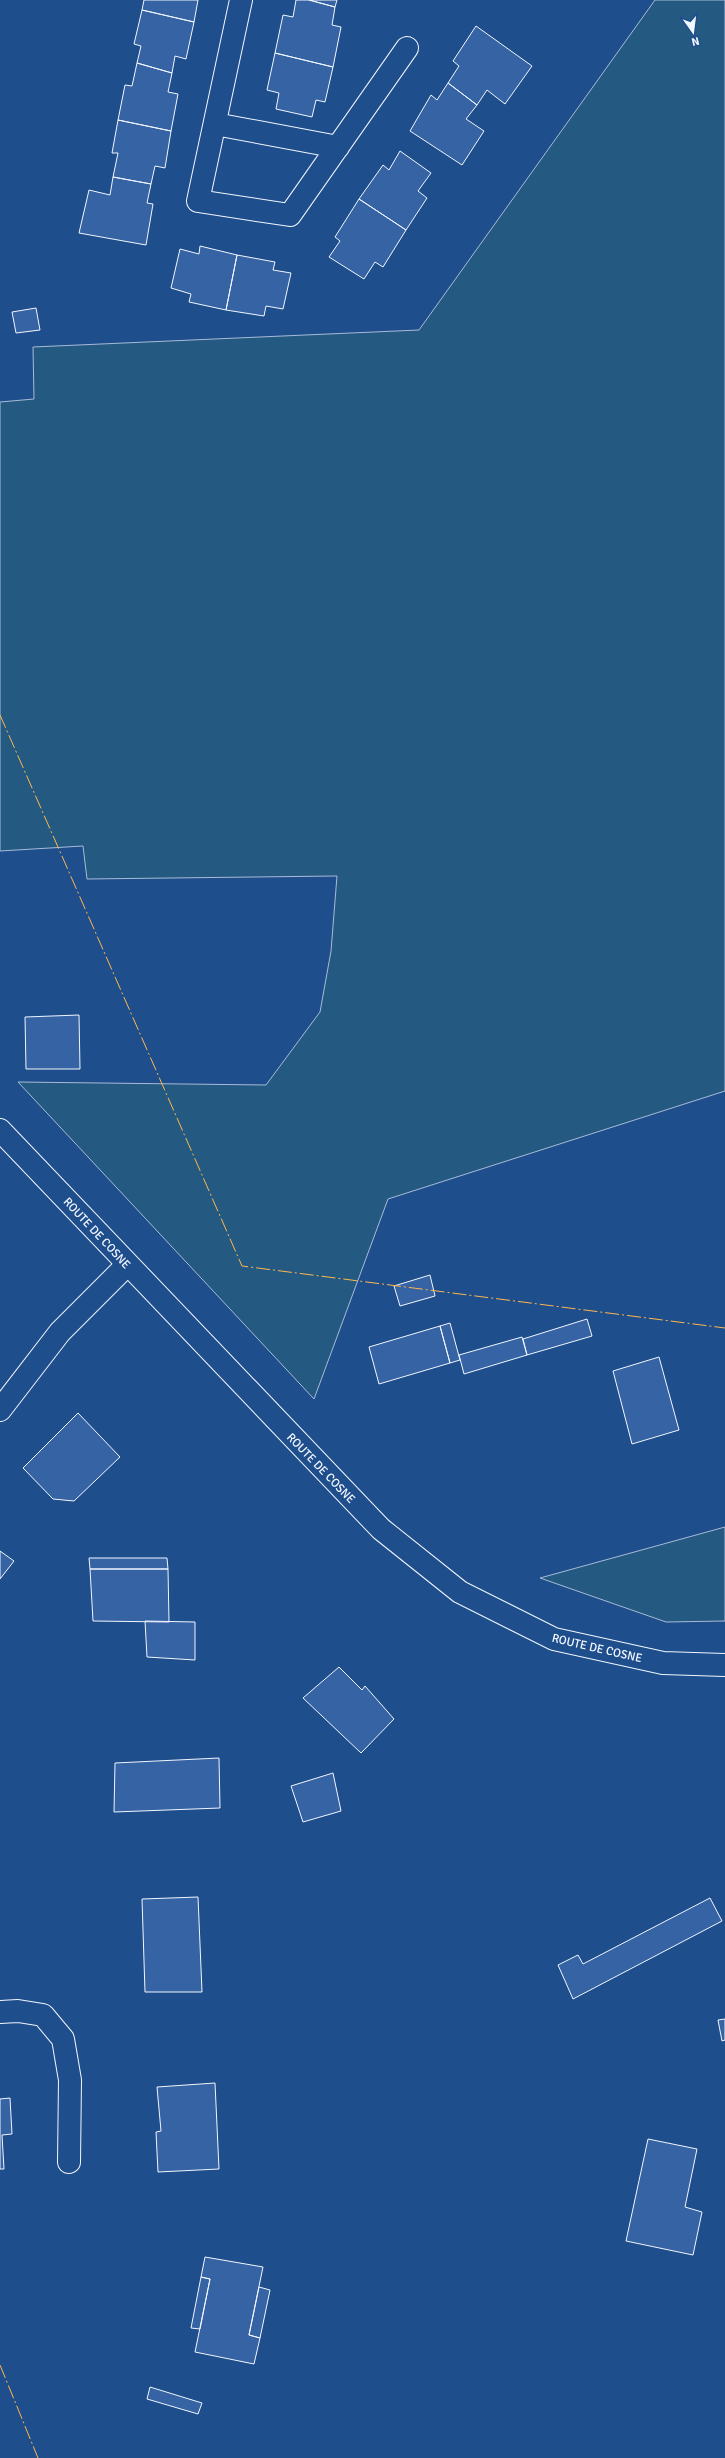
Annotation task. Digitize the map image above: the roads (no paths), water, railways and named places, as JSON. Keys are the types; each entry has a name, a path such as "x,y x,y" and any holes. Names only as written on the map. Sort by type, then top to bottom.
{"street":[{"path":"241,0 198,201 290,215 407,48"},
{"path":"214,124 338,147"},
{"name":"ROUTE DE COSNE","path":"0,1130 380,1529 460,1592 554,1639 663,1663 725,1665"},
{"path":"0,1410 60,1332 127,1265"},
{"path":"0,2012 18,2011 43,2015 63,2039 70,2080 69,2162"}]}
